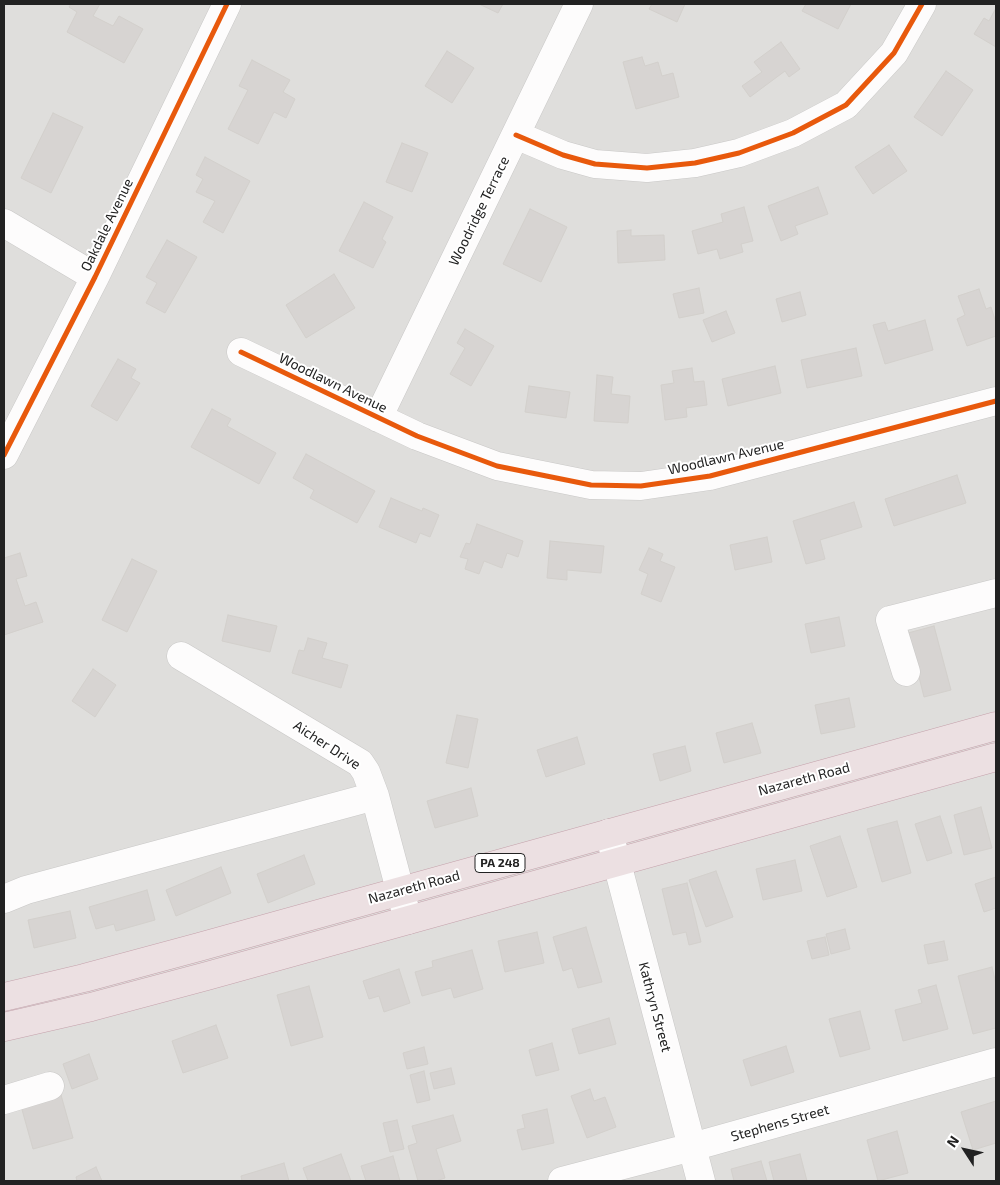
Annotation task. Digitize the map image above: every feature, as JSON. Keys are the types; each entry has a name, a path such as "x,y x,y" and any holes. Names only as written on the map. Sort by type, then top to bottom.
{"highway":[{"name":"Nazareth Road","path":"4,997 94,976 996,726"},
{"name":"PA 248","path":"4,1027 108,1002 996,757"}],"street":[{"name":"Oakdale Avenue","path":"4,455 94,277 227,4"},
{"name":"Woodridge Terrace","path":"378,418 579,4"},
{"path":"516,135 563,155 595,164 639,167 695,163 739,152 792,133 846,106 894,53 922,4"},
{"path":"4,223 94,277"},
{"name":"Woodlawn Avenue","path":"241,352 417,436 497,466 591,485 641,486 710,476 996,401"},
{"path":"906,672 890,620 996,592"},
{"name":"Aicher Drive","path":"180,656 360,763 366,772 374,796 408,920"},
{"path":"4,899 35,887 374,796"},
{"name":"Kathryn Street","path":"609,833 701,1181"},
{"name":"Stephens Street","path":"562,1181 692,1147 996,1062"},
{"path":"4,1100 50,1086"}],"shaded area":[{"path":"4,4 996,4 996,1181 4,1181"}],"building":[{"path":"71,4 100,4 93,16 113,26 119,16 143,29 124,63 67,32 77,12 69,7"},
{"path":"479,4 503,4 498,13"},
{"path":"652,4 685,4 677,22 649,9"},
{"path":"806,4 851,4 838,29 802,11"},
{"path":"996,8 996,47 974,34 984,18 989,21"},
{"path":"781,42 800,69 789,77 785,71 750,97 742,86 762,72 754,62"},
{"path":"447,51 474,68 452,103 425,86"},
{"path":"642,57 645,66 658,62 662,76 673,73 679,97 636,109 623,62"},
{"path":"252,60 290,80 283,92 295,99 286,118 274,112 258,144 228,129 248,90 239,86"},
{"path":"946,71 973,90 942,136 914,117"},
{"path":"53,113 83,127 51,193 21,178"},
{"path":"402,143 428,153 412,192 386,182"},
{"path":"889,145 907,171 873,194 855,167"},
{"path":"205,157 250,181 223,233 203,222 215,201 196,192 203,179 196,175"},
{"path":"818,187 828,214 795,226 798,234 781,241 768,206"},
{"path":"364,202 393,217 382,239 386,242 373,268 339,251"},
{"path":"744,207 753,241 741,244 743,252 720,259 717,249 698,254 692,231 723,222 721,214"},
{"path":"530,209 567,227 541,282 503,264"},
{"path":"631,230 631,236 664,235 665,260 618,263 617,231"},
{"path":"167,240 197,257 165,313 146,303 157,283 146,277"},
{"path":"334,274 355,308 306,338 286,305"},
{"path":"699,288 704,313 679,318 673,294"},
{"path":"979,289 986,309 991,307 996,323 996,336 967,346 957,319 965,315 958,296"},
{"path":"800,292 806,315 782,322 776,299"},
{"path":"726,311 735,333 712,342 703,320"},
{"path":"925,320 933,350 885,364 873,325 885,322 888,331"},
{"path":"465,329 494,346 471,386 450,374 465,348 457,343"},
{"path":"856,348 862,376 807,388 801,360"},
{"path":"118,359 136,369 131,378 140,383 117,421 91,406"},
{"path":"775,366 781,393 728,406 722,379"},
{"path":"692,368 694,382 704,381 707,405 686,408 687,417 665,420 661,385 674,383 672,371"},
{"path":"597,375 613,377 611,394 630,396 628,423 594,421"},
{"path":"529,386 570,392 566,418 525,412"},
{"path":"212,409 231,419 227,426 276,453 259,484 191,447"},
{"path":"306,454 375,491 357,523 310,498 314,490 293,478"},
{"path":"957,475 966,503 894,526 885,499"},
{"path":"391,498 422,511 423,508 439,515 430,537 420,533 416,543 379,527"},
{"path":"854,502 862,527 820,540 825,559 806,564 793,521"},
{"path":"477,524 523,541 518,557 507,553 502,568 484,561 479,574 465,569 468,559 460,557 466,543 470,544"},
{"path":"767,537 772,562 735,570 730,545"},
{"path":"550,541 604,546 601,573 567,570 567,580 547,578"},
{"path":"649,548 663,554 660,561 675,567 661,602 641,594 648,574 639,570"},
{"path":"20,553 27,576 16,579 25,606 36,602 43,622 4,635 4,558"},
{"path":"132,559 157,571 127,632 102,620"},
{"path":"228,615 277,626 270,652 222,641"},
{"path":"839,617 845,646 811,653 805,624"},
{"path":"934,626 951,690 924,697 908,633"},
{"path":"308,638 327,643 322,658 348,665 341,688 292,673 299,650 304,651"},
{"path":"93,669 116,685 95,717 72,701"},
{"path":"849,698 855,727 821,734 815,705"},
{"path":"457,715 478,719 468,768 446,763"},
{"path":"752,723 761,753 724,763 716,733"},
{"path":"577,737 585,764 546,777 537,750"},
{"path":"685,746 691,771 660,781 653,754"},
{"path":"471,788 478,816 435,828 427,801"},
{"path":"981,807 992,848 964,855 954,815"},
{"path":"940,816 952,853 927,861 915,824"},
{"path":"897,821 911,873 882,882 867,829"},
{"path":"840,836 857,887 827,897 810,846"},
{"path":"304,855 315,884 268,903 257,874"},
{"path":"795,860 802,891 763,900 756,869"},
{"path":"221,867 231,893 176,916 166,890"},
{"path":"716,871 733,917 706,927 689,880"},
{"path":"996,877 996,908 984,912 975,884"},
{"path":"687,883 701,942 689,945 686,932 673,935 662,889"},
{"path":"147,890 155,920 116,931 114,924 96,929 89,907"},
{"path":"70,911 76,938 34,948 28,920"},
{"path":"586,927 602,982 578,988 572,968 563,971 553,937"},
{"path":"845,929 850,949 831,954 826,934"},
{"path":"537,932 544,963 505,972 498,941"},
{"path":"825,937 829,955 812,959 807,941"},
{"path":"944,941 948,960 928,964 924,945"},
{"path":"472,950 483,989 454,998 451,988 422,996 415,972 433,967 432,961"},
{"path":"992,967 996,984 996,1028 973,1034 958,976"},
{"path":"399,969 410,1003 384,1012 379,996 369,999 363,981"},
{"path":"936,985 948,1029 903,1041 895,1010 922,1003 918,990"},
{"path":"309,986 323,1037 291,1046 277,995"},
{"path":"860,1011 870,1049 840,1057 829,1019"},
{"path":"609,1018 616,1044 579,1054 572,1029"},
{"path":"216,1025 228,1058 183,1073 172,1041"},
{"path":"552,1043 559,1070 536,1076 529,1050"},
{"path":"786,1046 794,1072 751,1086 743,1060"},
{"path":"424,1047 428,1064 407,1069 403,1053"},
{"path":"89,1054 98,1079 72,1089 63,1064"},
{"path":"451,1068 455,1084 434,1089 430,1073"},
{"path":"424,1071 430,1100 417,1103 410,1075"},
{"path":"590,1089 594,1101 605,1097 616,1127 587,1138 571,1096"},
{"path":"61,1095 73,1138 33,1149 21,1106"},
{"path":"996,1101 996,1143 973,1150 961,1112"},
{"path":"547,1109 554,1143 522,1150 517,1130 525,1128 522,1115"},
{"path":"453,1115 461,1141 436,1149 445,1178 436,1181 418,1181 408,1146 417,1143 412,1126"},
{"path":"397,1120 404,1149 390,1152 383,1123"},
{"path":"897,1131 908,1173 878,1181 867,1140"},
{"path":"341,1154 351,1181 308,1181 303,1168"},
{"path":"800,1154 807,1181 774,1181 769,1162"},
{"path":"393,1156 400,1181 366,1181 361,1166"},
{"path":"761,1161 767,1181 734,1181 731,1169"},
{"path":"284,1163 289,1181 242,1181 241,1176"},
{"path":"96,1167 102,1181 77,1181 76,1177"}],"cycle path":[{"path":"4,455 95,277 227,4"},
{"path":"516,135 563,155 595,164 647,168 695,163 739,153 793,133 846,105 894,53 922,4"},
{"path":"241,352 417,436 497,466 591,485 641,486 710,476 996,401"}]}
